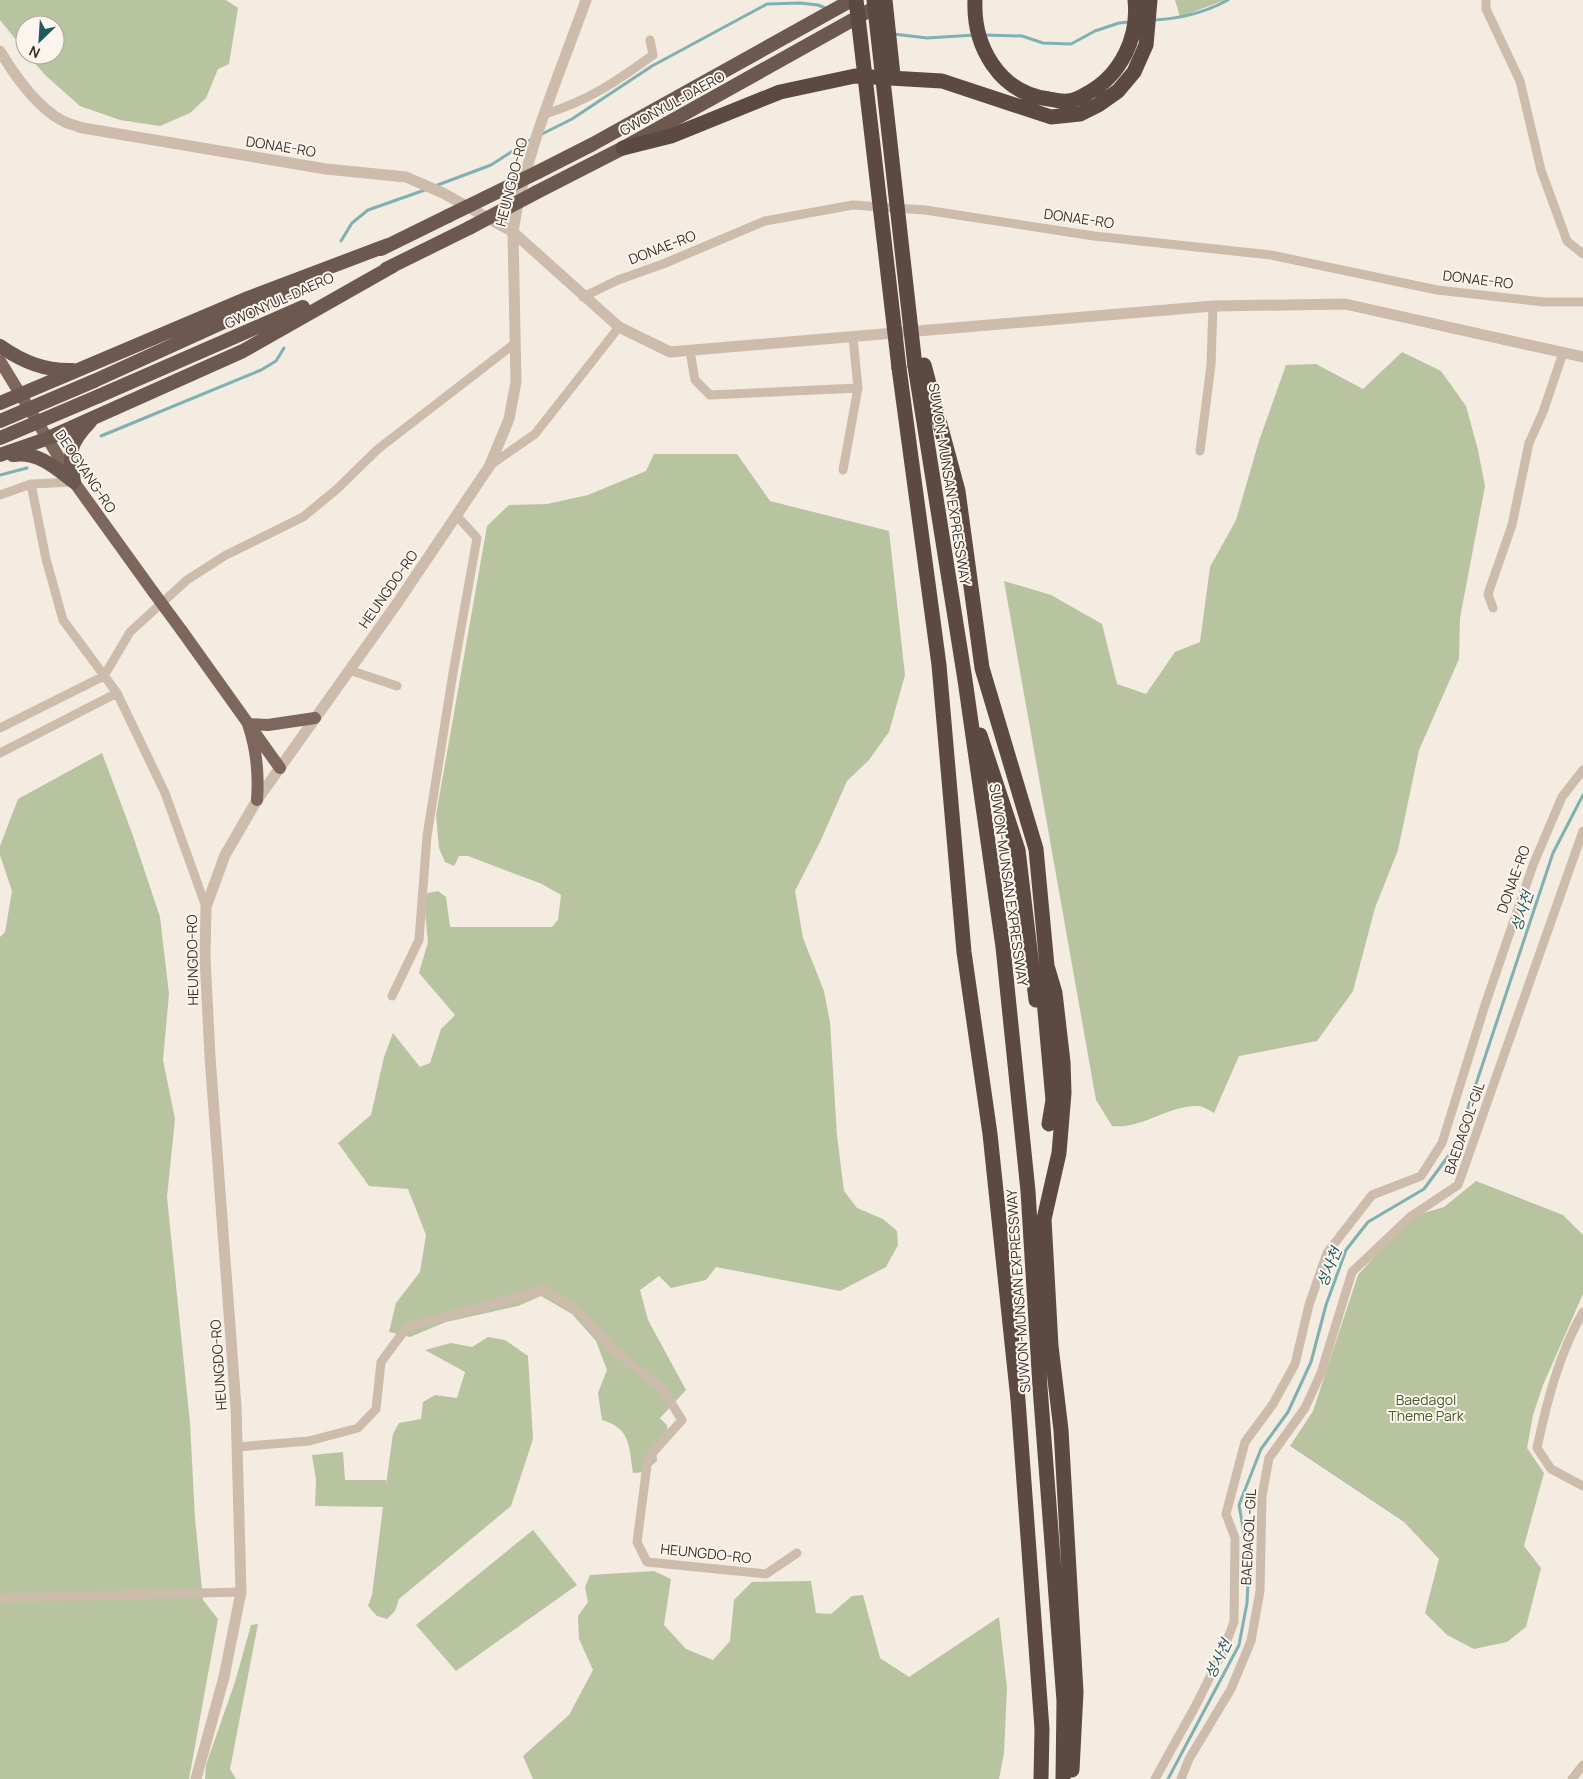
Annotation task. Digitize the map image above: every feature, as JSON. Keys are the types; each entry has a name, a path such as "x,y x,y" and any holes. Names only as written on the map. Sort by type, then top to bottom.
{"highway":[{"name":"GWONYUL-DAERO","path":"0,420 152,357 538,172 854,0"},
{"name":"SUWON-MUNSAN EXPRESSWAY","path":"854,0 899,368 939,664 964,952 990,1134 1028,1517 1042,1729 1041,1779"},
{"name":"SUWON-MUNSAN EXPRESSWAY","path":"874,0 920,365 1003,947 1028,1191 1040,1387 1053,1540 1070,1688 1064,1779"},
{"name":"GWONYUL-DAERO","path":"0,438 393,266 623,148 886,0"},
{"path":"886,0 920,365 958,491 982,668 1036,849 1047,966 1055,993 1063,1062 1064,1093 1059,1154 1044,1219 1044,1240 1051,1346 1061,1430 1067,1547 1070,1688 1074,1750 1071,1779"},
{"path":"975,0 975,25 983,51 993,67 1009,83 1036,98 1068,101 1101,86 1118,68 1130,45 1143,2"},
{"path":"623,148 671,136 780,92 855,76 942,81 1051,118 1080,114 1098,105 1118,91 1134,72 1146,45 1143,2"},
{"path":"0,403 248,298 388,245"},
{"path":"0,456 46,438 243,350 393,266"},
{"path":"0,346 20,360 54,371 83,369"},
{"path":"83,369 59,391 69,413 96,416"},
{"path":"74,482 70,457 75,438 96,416"},
{"path":"0,427 6,439 0,446"},
{"path":"0,456 26,453 50,463 74,482"},
{"path":"965,680 983,745 1018,850 1049,1124 1053,1100 1044,989 1047,966"}],"main road":[{"name":"DEOGYANG-RO","path":"0,361 74,482 248,724"},
{"path":"248,724 268,725 315,718"},
{"path":"248,724 280,768"},
{"path":"248,724 255,744 258,766 257,800"}],"street":[{"name":"HEUNGDO-RO","path":"196,1779 224,1677 241,1592 236,1407 210,1057 205,957 206,907 225,855 257,800 350,670 456,516 489,466 509,419 516,382 512,232 532,149 586,0"},
{"path":"1486,0 1486,9 1520,81 1541,170 1566,242 1583,254"},
{"path":"544,116 573,106 609,86 653,55 650,40"},
{"name":"DONAE-RO","path":"0,51 10,68 45,109 62,120 83,128 326,169 406,177 443,193 512,232 619,327 670,352 1213,306 1346,304 1583,357"},
{"name":"DONAE-RO","path":"584,297 618,280 663,264 765,221 853,205 926,210 1094,236 1272,255 1436,290 1544,302 1583,302"},
{"path":"1200,451 1211,365 1213,306"},
{"path":"489,466 535,434 619,327"},
{"path":"844,470 858,388 853,338"},
{"path":"0,728 104,676 130,632 150,611 187,580 226,555 303,517 337,489 378,449 479,369 514,344"},
{"path":"690,351 694,380 710,395 858,388"},
{"path":"1493,608 1488,594 1512,525 1529,443 1543,412 1562,353"},
{"path":"0,495 31,484 74,482"},
{"path":"31,484 46,560 63,620 117,693 165,793 206,907"},
{"path":"392,996 419,940 428,836 452,674 477,538 456,516"},
{"path":"350,670 397,686"},
{"path":"0,753 117,693"},
{"name":"DONAE-RO","path":"1154,1779 1196,1705 1223,1651 1234,1622 1235,1538 1226,1514 1246,1442 1273,1404 1294,1364 1308,1304 1327,1253 1372,1195 1421,1176 1442,1143 1485,1005 1533,865 1562,796 1583,770"},
{"name":"BAEDAGOL-GIL","path":"1181,1779 1189,1759 1231,1689 1251,1641 1260,1590 1262,1496 1269,1458 1305,1408 1321,1373 1352,1272 1410,1217 1458,1185 1583,831"},
{"name":"HEUNGDO-RO","path":"237,1448 310,1441 358,1428 376,1410 381,1362 407,1326 544,1290 577,1310 616,1352 661,1387 682,1420 648,1458 636,1542 647,1562 766,1574 797,1553"},
{"path":"1583,1312 1548,1394 1537,1448 1552,1469 1583,1486"},
{"path":"0,1598 241,1592"},
{"path":"1572,1779 1583,1765"}],"green space":[{"path":"0,0 226,0 238,8 229,64 218,69 206,98 190,113 160,126 120,120 80,106 45,75 36,65 65,65 65,15 15,15 15,39 0,20"},
{"path":"1175,0 1225,0 1180,17"},
{"path":"1402,352 1441,371 1466,406 1478,450 1485,486 1460,618 1459,659 1419,750 1398,850 1375,908 1353,991 1317,1041 1239,1056 1214,1113 1201,1106 1188,1106 1135,1124 1112,1126 1096,1100 1004,581 1051,595 1102,624 1117,684 1146,694 1175,652 1200,642 1210,567 1236,520 1259,441 1286,365 1316,364 1363,389"},
{"path":"654,454 737,454 770,501 889,531 905,675 889,732 869,760 847,781 820,842 795,891 803,938 824,991 830,1022 837,1136 844,1191 857,1208 883,1219 897,1231 898,1245 886,1267 840,1291 716,1267 706,1280 671,1288 659,1276 640,1290 648,1320 686,1390 660,1418 667,1425 668,1435 656,1444 657,1461 644,1472 633,1473 629,1447 623,1433 619,1428 602,1420 598,1393 607,1370 596,1341 572,1314 541,1296 518,1306 446,1322 410,1337 389,1332 396,1303 420,1272 426,1235 408,1189 369,1186 338,1143 371,1115 384,1057 393,1033 420,1067 430,1063 441,1029 455,1015 419,973 428,942 424,901 428,893 438,891 446,897 450,927 552,927 558,920 561,895 542,884 468,856 459,856 454,866 445,862 439,848 436,815 487,526 509,505 547,504 588,495 646,471"},
{"path":"102,753 132,833 160,917 169,994 163,1060 175,1119 167,1197 190,1423 195,1518 203,1600 218,1619 189,1779 0,1779 0,937 5,932 12,891 0,855 0,846 18,799"},
{"name":"Baedagol Theme Park","path":"1476,1181 1563,1215 1583,1235 1583,1294 1543,1385 1533,1415 1527,1448 1544,1473 1524,1546 1541,1568 1526,1627 1507,1642 1474,1649 1447,1635 1425,1613 1439,1559 1404,1522 1290,1446 1313,1411 1358,1275 1410,1217 1444,1207"},
{"path":"488,1337 505,1340 528,1356 533,1439 511,1506 399,1599 395,1611 387,1619 377,1616 368,1606 372,1595 383,1507 315,1506 316,1480 312,1455 343,1452 345,1480 386,1480 386,1485 393,1434 399,1423 421,1419 423,1402 435,1395 457,1398 465,1372 425,1350 451,1343 472,1347"},
{"path":"533,1530 577,1585 456,1671 416,1625"},
{"path":"654,1571 671,1579 664,1625 686,1649 713,1660 730,1641 734,1600 752,1582 811,1581 816,1613 831,1614 852,1596 863,1595 880,1658 909,1677 999,1617 1007,1688 1004,1753 999,1779 533,1779 523,1756 569,1715 593,1670 579,1639 578,1616 588,1602 585,1587 590,1575"},
{"path":"258,1624 230,1769 236,1779 205,1779 206,1765 235,1682 251,1625"}],"waterway":[{"path":"1153,20 1192,14 1228,0"},
{"path":"540,135 572,119 652,66 767,4 800,3 818,5 828,9"},
{"path":"984,35 1022,36 1043,43 1071,44 1095,31 1119,23 1129,22"},
{"path":"894,34 927,38 975,35"},
{"path":"435,186 491,165 533,138"},
{"path":"341,241 352,223 368,210 425,190"},
{"path":"101,436 261,370 276,361 284,348"},
{"path":"0,475 27,468"},
{"name":"성사천","path":"1168,1779 1239,1645 1247,1603 1249,1561 1239,1505 1261,1449 1288,1412 1311,1362 1326,1305 1346,1250 1368,1222 1424,1189 1455,1147 1553,853 1583,795"}]}
